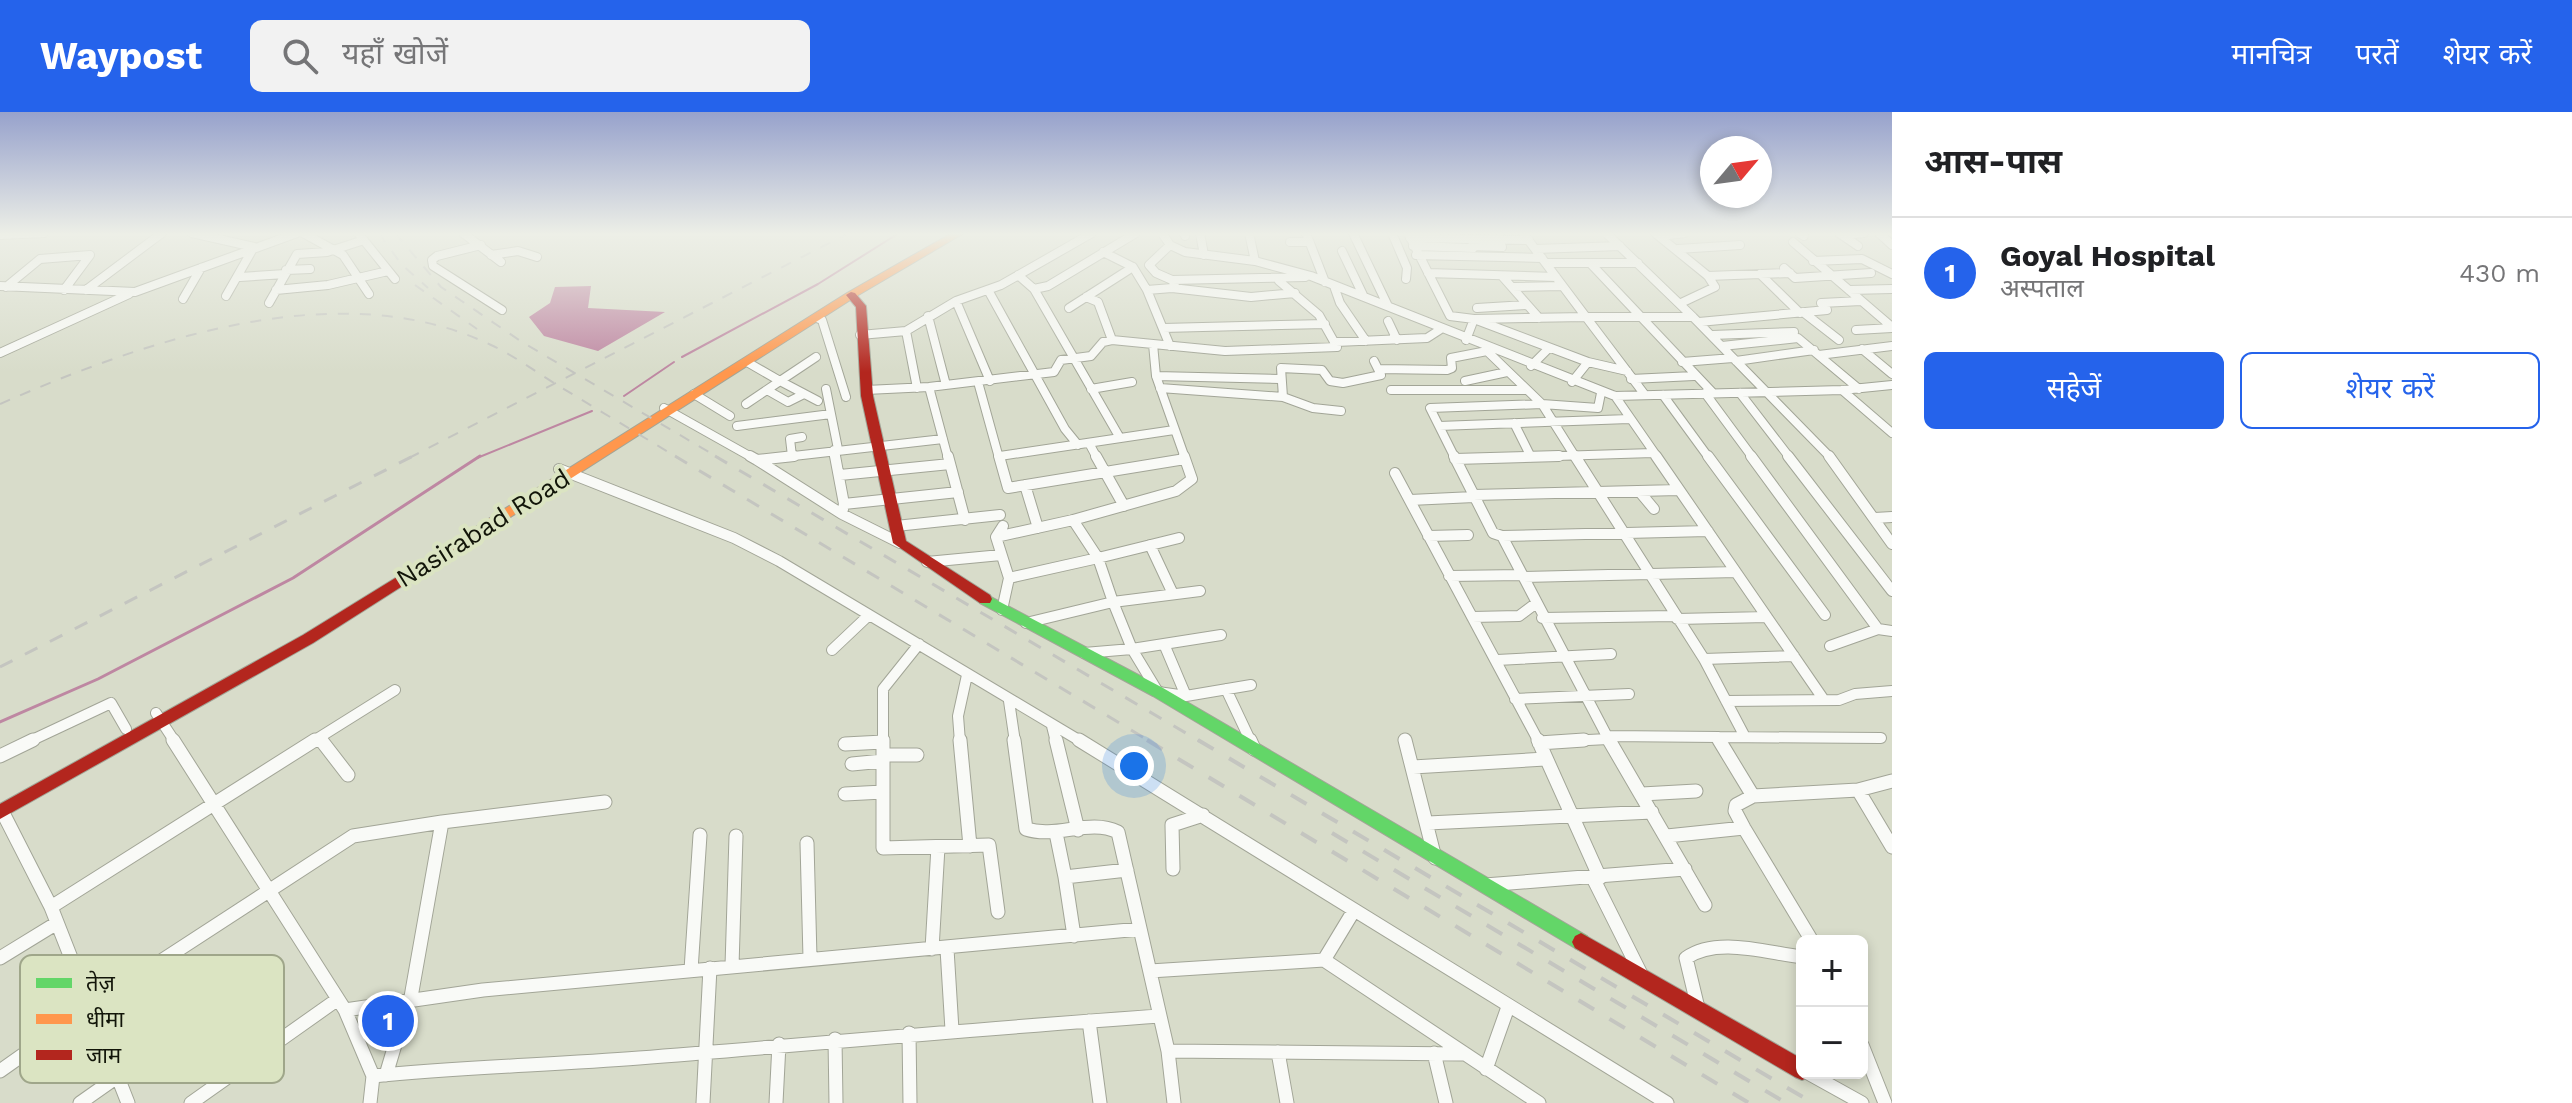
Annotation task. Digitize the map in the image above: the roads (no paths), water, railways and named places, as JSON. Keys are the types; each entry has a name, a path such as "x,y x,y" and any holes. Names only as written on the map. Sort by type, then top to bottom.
{"main road":[{"name":"Nasirabad Road","path":"1,808 159,717 308,639 865,279"},
{"name":"Nasirabad Road","path":"665,408 694,394 878,279"},
{"path":"851,295 861,306 860,335 866,390 900,543 925,563 1002,610 1158,692 1435,858 1796,1066"},
{"name":"Nasirabad Road","path":"1,808 126,729 159,717"}],"street":[{"path":"64,290 72,279"},
{"path":"86,290 100,279"},
{"path":"0,353 170,279"},
{"path":"183,299 194,279"},
{"path":"226,296 238,279"},
{"path":"269,303 282,279"},
{"path":"276,290 359,279"},
{"path":"361,279 369,294"},
{"path":"454,279 502,310"},
{"path":"860,335 906,331 956,301 1010,279"},
{"path":"1023,279 1034,289 1120,438"},
{"path":"1034,289 1059,279"},
{"path":"1069,308 1114,279"},
{"path":"1140,279 1170,346"},
{"path":"1166,279 1174,284 1251,297 1295,293"},
{"path":"1147,290 1219,279"},
{"path":"1242,279 1251,297"},
{"path":"1272,279 1288,279"},
{"path":"1319,279 1387,304 1484,348 1615,396 1842,390 1892,385"},
{"path":"1328,279 1366,341"},
{"path":"1355,279 1363,295"},
{"path":"1375,279 1387,304"},
{"path":"1431,279 1450,316"},
{"path":"1505,279 1539,318"},
{"path":"1557,279 1645,395"},
{"path":"1605,279 1709,393 1878,629"},
{"path":"1655,279 1837,464 1892,544"},
{"path":"1681,303 1715,287 1710,279"},
{"path":"1766,279 1839,340"},
{"path":"1835,279 1892,327"},
{"path":"1283,280 1325,324 1336,342"},
{"path":"3,286 135,292"},
{"path":"1512,287 1562,286"},
{"path":"1849,290 1892,289"},
{"path":"988,290 1065,429 1078,445"},
{"path":"1086,297 1098,302 1112,340"},
{"path":"956,301 990,381"},
{"path":"1426,321 1450,316 1474,319 1586,317 1696,320 1802,312 1861,301"},
{"path":"1477,308 1526,305"},
{"path":"1880,316 1892,315"},
{"path":"928,316 946,385"},
{"path":"817,318 822,320 846,397"},
{"path":"1466,340 1474,319"},
{"path":"1474,319 1629,375 1694,376"},
{"path":"1388,321 1397,340"},
{"path":"1163,328 1325,324"},
{"path":"1856,330 1892,327"},
{"path":"1336,342 1427,338 1441,329"},
{"path":"906,331 917,388"},
{"path":"1712,335 1799,332 1802,340"},
{"path":"1722,346 1795,338 1802,340 1859,389"},
{"path":"866,390 929,387 1054,372 1061,360 1091,356 1103,342 1112,340 1289,351 1333,348 1336,342"},
{"path":"996,537 1073,520 1176,491 1192,479 1156,376 1153,344"},
{"path":"1682,362 1892,346"},
{"path":"1283,397 1279,371 1287,367 1322,370 1330,381 1343,383 1379,377 1376,365 1447,370 1452,368 1449,360 1454,357 1484,348"},
{"path":"1484,348 1542,404 1704,659 1744,735"},
{"path":"1531,366 1549,348"},
{"path":"1862,349 1892,374"},
{"path":"746,404 816,357"},
{"path":"747,362 818,401"},
{"path":"1572,382 1588,362"},
{"path":"1465,381 1507,372"},
{"path":"1156,376 1279,379"},
{"path":"978,382 1008,488 1185,459"},
{"path":"1091,389 1132,382"},
{"path":"929,387 965,520"},
{"path":"1160,388 1283,397 1313,408 1341,411"},
{"path":"826,389 843,509"},
{"path":"767,390 788,402 804,394"},
{"path":"1391,390 1526,390"},
{"path":"1842,390 1892,433"},
{"path":"1601,393 1598,408 1542,404 1430,408 1493,533 1502,536 1708,531"},
{"path":"1740,393 1892,591"},
{"path":"694,394 730,416"},
{"path":"1663,395 1825,615"},
{"path":"1615,396 1824,700"},
{"path":"665,408 900,543"},
{"path":"737,426 831,414"},
{"path":"1439,426 1629,419"},
{"path":"1514,423 1531,457"},
{"path":"1000,456 1174,430"},
{"path":"792,456 790,439 802,437"},
{"path":"757,460 877,444 943,439"},
{"path":"1089,443 1124,506"},
{"path":"1455,459 1653,453"},
{"path":"840,475 950,464"},
{"path":"565,472 734,538 869,615 1203,815 1353,912 1667,1103"},
{"path":"1395,473 1539,743 1596,878 1642,976"},
{"path":"1025,485 1038,528"},
{"path":"1410,500 1679,490"},
{"path":"1639,491 1654,509"},
{"path":"843,509 890,499 958,492"},
{"path":"896,526 1000,515"},
{"path":"1875,518 1892,517"},
{"path":"1073,520 1098,558 1132,649 1158,692 1186,696 1251,685"},
{"path":"1002,610 1009,578 996,537 1003,526"},
{"path":"1428,536 1468,535"},
{"path":"1502,536 1583,696 1705,905"},
{"path":"1009,578 1179,538"},
{"path":"1150,545 1173,594"},
{"path":"925,563 1001,555"},
{"path":"1449,576 1736,572"},
{"path":"1026,623 1113,602 1200,591"},
{"path":"1472,617 1519,616 1535,604"},
{"path":"832,650 869,615"},
{"path":"1542,618 1767,617"},
{"path":"1830,646 1878,629 1892,631"},
{"path":"1084,653 1221,635"},
{"path":"919,644 883,689 883,848 989,845 998,912"},
{"path":"1164,644 1186,696"},
{"path":"1497,660 1611,654"},
{"path":"1704,659 1794,656"},
{"path":"967,675 958,716 970,846"},
{"path":"1226,689 1254,750"},
{"path":"51,907 395,690"},
{"path":"1726,701 1824,700 1892,691"},
{"path":"1515,699 1629,694"},
{"path":"1009,701 1023,823 1036,833 1114,828 1127,870 1168,1051 1174,1103"},
{"path":"0,756 111,703 126,729"},
{"path":"159,717 342,1004 380,1075"},
{"path":"1052,726 1078,830"},
{"path":"1539,743 1744,735 1881,738"},
{"path":"1719,737 1753,796"},
{"path":"319,738 348,775"},
{"path":"1405,740 1435,858"},
{"path":"845,744 917,755"},
{"path":"852,764 883,752"},
{"path":"1413,767 1545,759"},
{"path":"1808,935 1744,828 1735,811 1736,805 1753,796 1858,790 1892,781"},
{"path":"1858,790 1892,847"},
{"path":"1642,794 1696,791"},
{"path":"845,794 883,792"},
{"path":"172,955 353,836 605,802"},
{"path":"1,808 51,907 70,955"},
{"path":"1428,823 1652,812"},
{"path":"1173,869 1172,825 1203,815"},
{"path":"411,997 442,822"},
{"path":"1667,836 1744,828"},
{"path":"1056,833 1074,936"},
{"path":"691,970 700,835"},
{"path":"732,966 736,836"},
{"path":"807,843 810,958"},
{"path":"932,949 938,847"},
{"path":"1485,885 1685,869"},
{"path":"1065,877 1127,870"},
{"path":"1324,960 1353,912"},
{"path":"0,958 57,923"},
{"path":"284,1042 342,1004 1140,929"},
{"path":"1698,1008 1686,958 1696,950 1725,948 1796,956"},
{"path":"947,949 952,1030"},
{"path":"1150,971 1324,960 1486,1069 1522,1098 1539,1103"},
{"path":"703,1103 710,968"},
{"path":"1486,1069 1508,1007"},
{"path":"370,1103 405,1011"},
{"path":"380,1075 476,1065 1160,1016"},
{"path":"1089,1021 1100,1103"},
{"path":"909,1033 910,1103"},
{"path":"835,1039 836,1103"},
{"path":"776,1103 779,1044"},
{"path":"1168,1051 1462,1054"},
{"path":"1278,1052 1287,1103"},
{"path":"1434,1053 1446,1103"},
{"path":"0,1071 20,1057"},
{"path":"1868,1060 1885,1103"},
{"path":"1819,1079 1862,1103"},
{"path":"80,1103 108,1083"},
{"path":"120,1083 128,1103"},
{"path":"191,1103 222,1083"}],"waterway":[{"path":"682,357 826,279"},
{"path":"624,396 674,362"},
{"path":"477,458 592,411"},
{"path":"0,722 98,679 293,578 480,456"}],"railway":[{"path":"418,279 428,288"},
{"path":"434,279 441,287 522,342 575,373"},
{"path":"575,373 759,279"},
{"path":"415,285 477,329"},
{"path":"0,404 56,380 179,338 242,324 307,315 370,315 432,324 491,345 555,383"},
{"path":"555,383 575,373"},
{"path":"575,373 719,458"},
{"path":"409,458 555,383"},
{"path":"555,383 678,458"},
{"path":"0,667 413,456"},
{"path":"675,456 1151,742"},
{"path":"715,456 1201,742"},
{"path":"1147,740 1749,1103"},
{"path":"1198,740 1813,1103"},
{"path":"1332,833 1786,1103"}],"place":[{"name":"Goyal Hospital","path":"388,1021"}]}
